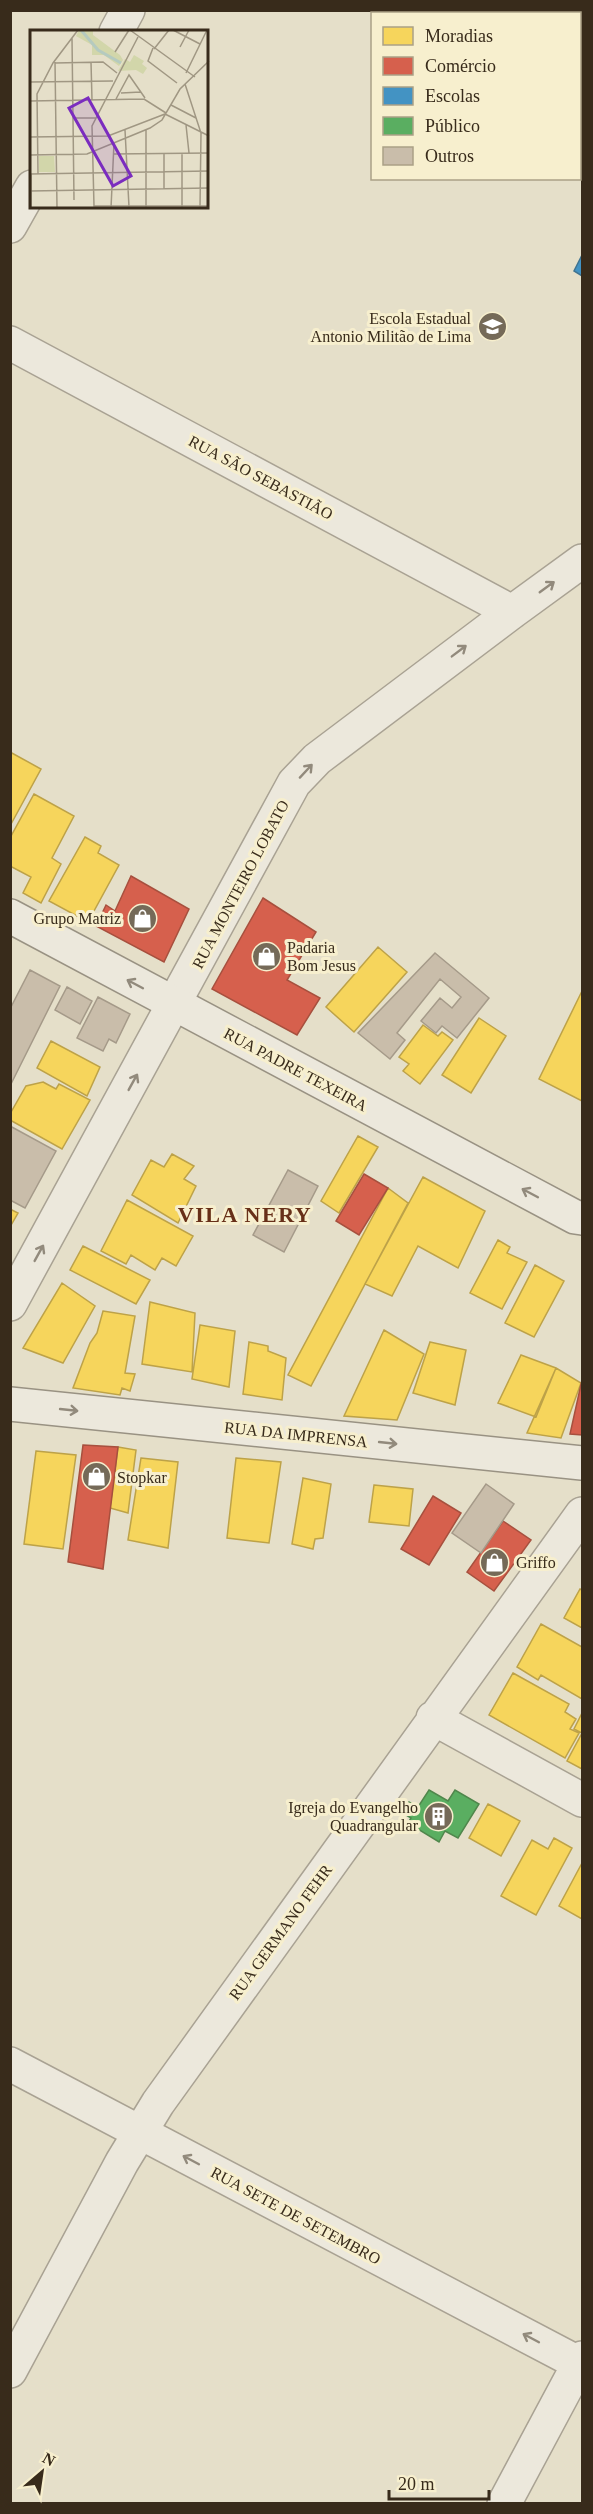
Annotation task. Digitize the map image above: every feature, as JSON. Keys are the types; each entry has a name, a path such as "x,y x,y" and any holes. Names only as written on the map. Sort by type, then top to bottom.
{"street":[{"path":"117,30 128,10"},
{"path":"10,226 30,191"},
{"name":"RUA SÃO SEBASTIÃO","path":"10,343 512,612"},
{"name":"RUA MONTEIRO LOBATO","path":"10,1304 294,783 317,759 582,561"},
{"name":"RUA PADRE TEXEIRA","path":"10,916 575,1217 582,1218"},
{"name":"RUA DA IMPRENSA","path":"10,1404 582,1463"},
{"name":"RUA GERMANO FEHR","path":"10,2371 139,2133 433,1718 582,1514"},
{"path":"433,1718 582,1800"},
{"name":"RUA SETE DE SETEMBRO","path":"10,2064 582,2362"},
{"path":"504,2504 582,2362"}],"building: Moradias":[{"path":"10,752 41,769 10,826"},
{"path":"34,794 74,816 52,858 61,864 41,903 23,893 31,877 10,866 10,838"},
{"path":"85,837 101,846 98,853 119,865 88,922 49,901"},
{"path":"378,947 407,972 354,1032 326,1007"},
{"path":"582,991 582,1101 539,1079"},
{"path":"479,1018 506,1036 471,1093 442,1075"},
{"path":"423,1025 438,1036 442,1032 453,1040 420,1084 403,1071 409,1064 399,1057"},
{"path":"51,1041 100,1067 87,1096 37,1068"},
{"path":"43,1082 56,1089 59,1084 90,1100 62,1149 10,1120 10,1114 26,1086"},
{"path":"358,1136 378,1147 339,1213 321,1201"},
{"path":"172,1154 194,1166 184,1179 196,1186 178,1223 132,1195 151,1160 164,1167"},
{"path":"423,1177 485,1211 458,1268 418,1246 392,1296 365,1284"},
{"path":"388,1188 408,1203 311,1386 288,1375"},
{"path":"127,1200 193,1236 176,1266 162,1258 155,1270 131,1255 126,1264 101,1251"},
{"path":"10,1209 18,1213 10,1227"},
{"path":"498,1240 510,1247 507,1253 527,1262 502,1309 470,1293"},
{"path":"83,1246 150,1280 136,1304 70,1270"},
{"path":"535,1265 564,1281 534,1337 505,1323"},
{"path":"62,1283 95,1306 63,1363 23,1348"},
{"path":"150,1302 195,1313 192,1372 142,1364"},
{"path":"103,1311 135,1316 125,1373 135,1374 130,1391 122,1388 120,1395 73,1388 90,1343 97,1333"},
{"path":"200,1325 235,1331 229,1387 192,1379"},
{"path":"384,1330 424,1354 397,1420 344,1416"},
{"path":"249,1342 268,1346 268,1351 286,1358 282,1400 243,1394"},
{"path":"430,1342 466,1350 455,1405 413,1393"},
{"path":"521,1355 556,1368 536,1417 498,1403"},
{"path":"556,1368 581,1383 561,1438 527,1433"},
{"path":"118,1447 136,1450 128,1513 110,1508"},
{"path":"36,1451 76,1455 63,1549 24,1544"},
{"path":"141,1458 178,1462 168,1548 128,1540"},
{"path":"236,1458 281,1462 269,1543 227,1538"},
{"path":"303,1478 331,1484 323,1538 315,1539 313,1549 292,1544"},
{"path":"374,1485 413,1489 409,1526 369,1522"},
{"path":"580,1589 582,1590 582,1628 564,1618"},
{"path":"541,1624 582,1647 582,1699 541,1675 538,1680 517,1667"},
{"path":"513,1673 569,1704 565,1712 576,1719 570,1729 579,1733 565,1758 489,1715"},
{"path":"582,1713 582,1733 574,1729"},
{"path":"582,1733 582,1769 567,1761"},
{"path":"488,1804 520,1821 501,1856 469,1838"},
{"path":"554,1838 572,1848 536,1915 501,1896 532,1840 548,1849"},
{"path":"582,1863 582,1919 559,1906"}],"building: Comércio":[{"name":"Grupo Matriz","path":"131,876 189,909 164,962 96,926 106,905 115,911"},
{"name":"Padaria Bom Jesus","path":"263,898 316,932 287,980 320,998 297,1035 212,989"},
{"path":"364,1174 388,1188 359,1235 336,1221"},
{"path":"582,1380 582,1435 570,1434"},
{"name":"Stopkar","path":"83,1445 118,1447 103,1569 68,1562"},
{"path":"433,1496 461,1513 429,1565 401,1549"},
{"name":"Griffo","path":"503,1521 531,1540 494,1591 467,1572"}],"building: Escolas":[{"path":"582,255 582,276 574,271"}],"building: Público":[{"name":"Igreja do Evangelho Quadrangular","path":"429,1790 448,1801 455,1790 479,1804 458,1838 445,1831 439,1842 408,1823 411,1818 403,1813 409,1802 418,1807"}],"building: Outros":[{"path":"435,953 489,998 457,1038 442,1026 436,1033 421,1021 440,998 452,1008 461,997 440,979 397,1033 405,1040 390,1059 358,1033"},
{"path":"30,970 60,986 11,1084 10,1009"},
{"path":"67,987 92,1001 80,1024 55,1010"},
{"path":"98,997 130,1014 116,1043 109,1039 103,1051 77,1038"},
{"path":"10,1126 56,1151 25,1208 10,1200"},
{"path":"288,1170 318,1186 284,1252 253,1235"},
{"path":"486,1484 514,1504 481,1553 452,1533"}],"place":[{"name":"Escola Estadual Antonio Militão de Lima","path":"492,327"},
{"name":"Grupo Matriz","path":"142,918"},
{"name":"Padaria Bom Jesus","path":"266,956"},
{"name":"Stopkar","path":"96,1477"},
{"name":"Griffo","path":"495,1562"},
{"name":"Igreja do Evangelho Quadrangular","path":"439,1816"}],"district":[{"name":"VILA NERY","path":"245,1214"}]}
